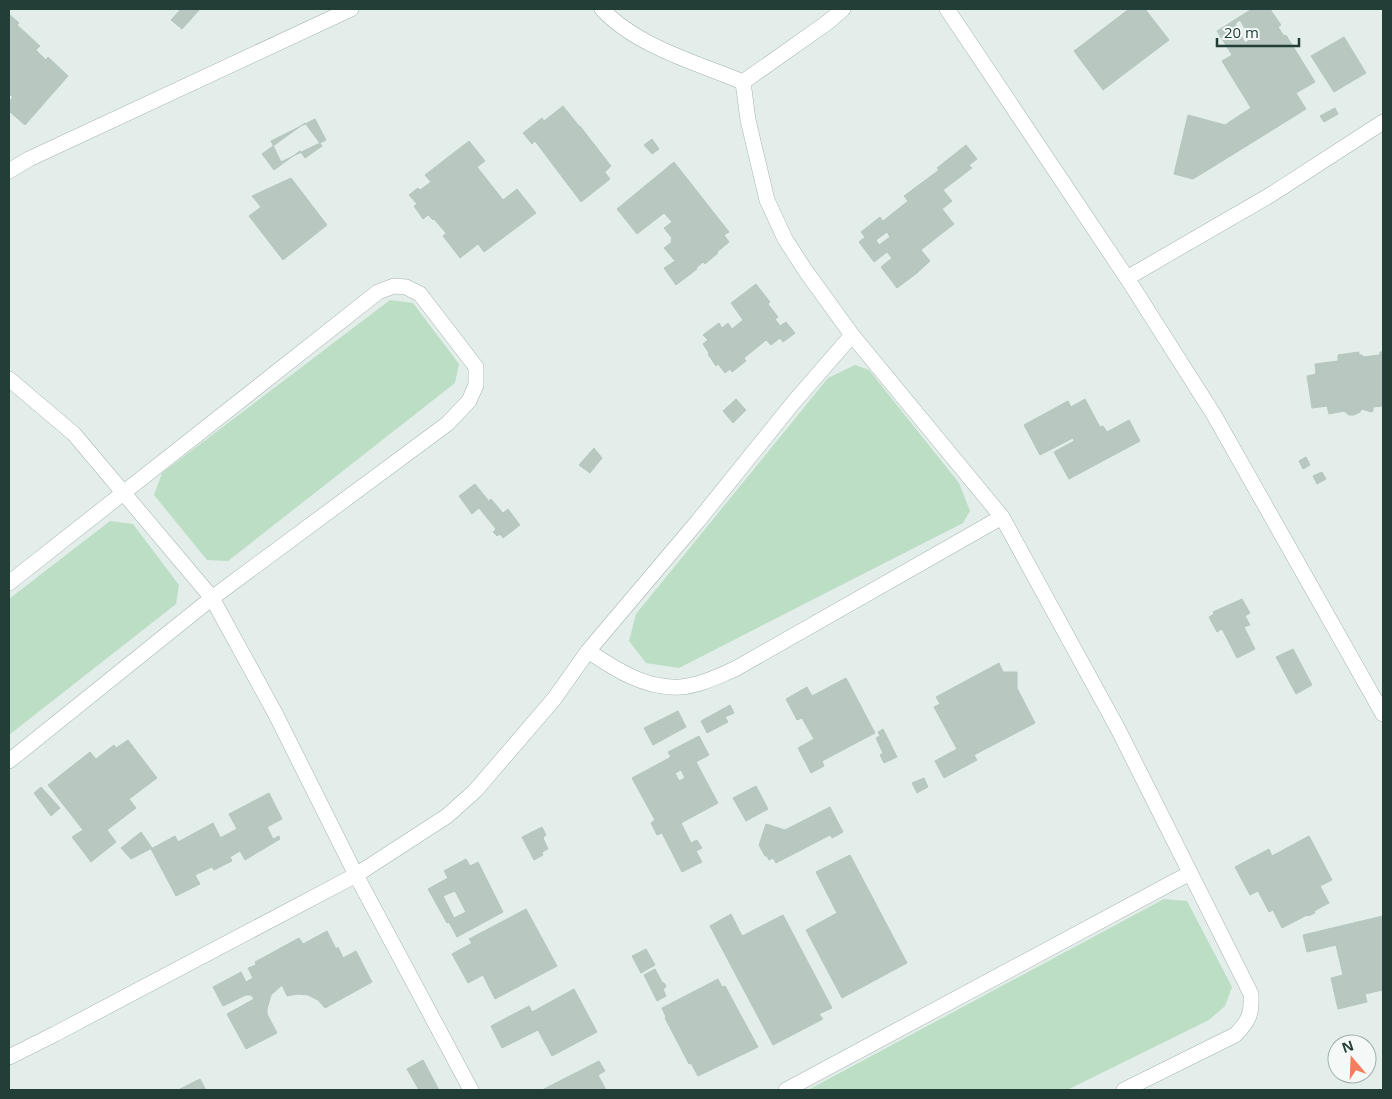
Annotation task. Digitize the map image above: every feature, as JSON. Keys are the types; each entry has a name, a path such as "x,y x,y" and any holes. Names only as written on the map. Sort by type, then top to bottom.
{"street":[{"path":"9,171 351,9"},
{"path":"602,9 608,16 646,43 743,82"},
{"path":"743,82 828,22 843,9"},
{"path":"947,9 1127,278 1214,415 1383,714"},
{"path":"743,82 748,120 767,200 785,239 852,335 1002,517 1118,729 1251,994 1252,1010 1246,1024 1235,1035 1124,1090"},
{"path":"1127,278 1272,194 1383,122"},
{"path":"9,583 378,292 394,286 406,287 420,294 476,367 476,385 469,401 447,424 212,598 9,761"},
{"path":"9,1057 356,875 447,816 476,791 554,698 588,651 698,521 793,403 852,335"},
{"path":"9,378 74,434 212,598 275,713 356,875 471,1090"},
{"path":"588,651 614,668 657,686 681,687 705,681 735,669 1002,517"},
{"path":"786,1090 1190,873"}],"green space":[{"path":"390,300 413,303 459,364 455,383 228,561 207,560 154,495 162,473"},
{"path":"855,365 869,370 959,483 970,511 963,523 679,668 646,663 629,641 636,614 828,378"},
{"path":"110,521 133,524 179,585 176,604 9,735 9,599"},
{"path":"1164,899 1187,901 1232,987 1225,1006 1209,1020 1067,1090 808,1090"}],"building":[{"path":"181,9 200,9 182,29 171,20"},
{"path":"1129,9 1145,9 1169,40 1103,90 1074,51"},
{"path":"1252,9 1270,9 1281,25 1278,27 1284,36 1286,35 1315,82 1296,93 1306,109 1253,142 1237,117 1251,108 1222,61 1232,55 1217,31","holes":["1240,20 1251,39 1245,43 1235,24"]},
{"path":"9,14 19,23 9,34"},
{"path":"17,25 40,46 36,50 46,60 48,57 68,76 25,125 9,111 9,102 13,97 9,94 9,35"},
{"path":"1344,37 1366,73 1334,92 1311,56"},
{"path":"563,106 579,126 573,132 610,179 581,202 535,141 532,144 523,133 542,118 544,121"},
{"path":"1335,108 1338,114 1324,122 1320,116"},
{"path":"1188,115 1225,125 1237,117 1253,142 1193,179 1174,174"},
{"path":"315,119 326,140 281,162 271,141"},
{"path":"305,123 322,146 305,158 300,151 274,170 262,154"},
{"path":"580,126 611,166 605,172 573,132"},
{"path":"652,139 659,149 652,154 644,145"},
{"path":"469,141 485,161 477,167 503,200 517,189 536,213 484,252 478,244 460,258 443,236 446,233 428,215 423,219 414,206 417,204 409,195 431,182 425,175"},
{"path":"966,145 977,159 969,165 972,168 943,190 952,201 942,209 954,224 908,260 917,273 897,288 881,267 892,258 887,252 874,262 859,242 865,237 861,232 880,217 883,221 908,201 904,196 939,170 937,168","holes":["887,232 890,237 879,245 876,240"]},
{"path":"674,162 729,232 724,235 729,242 718,253 705,264 703,262 676,285 664,268 675,261 664,248 672,242 672,238 664,228 672,222 664,213 637,234 617,209"},
{"path":"291,178 327,225 283,260 249,216 261,207 252,196"},
{"path":"921,250 930,261 917,273 908,260"},
{"path":"756,284 770,302 768,304 778,317 775,319 780,326 786,322 795,333 783,342 780,338 771,345 766,340 744,358 746,361 732,372 730,369 725,373 718,364 716,366 708,354 703,344 708,340 703,335 719,323 722,328 728,323 732,329 743,320 731,303"},
{"path":"1359,352 1359,355 1363,357 1380,355 1380,352 1383,352 1383,406 1373,407 1371,412 1362,409 1354,415 1349,415 1344,411 1329,414 1327,406 1312,408 1307,376 1316,374 1315,364 1338,361 1338,355"},
{"path":"736,399 746,410 733,423 723,411"},
{"path":"1085,399 1100,427 1103,426 1107,432 1129,420 1140,441 1069,479 1054,452 1074,441 1073,438 1040,455 1024,425 1068,401 1071,407"},
{"path":"594,448 602,458 590,473 579,465"},
{"path":"1306,457 1310,465 1303,469 1299,461"},
{"path":"1322,472 1326,479 1317,484 1313,476"},
{"path":"475,484 488,500 472,514 459,496"},
{"path":"491,499 503,513 508,509 520,525 503,538 500,534 497,536 493,532 496,529 479,508"},
{"path":"1242,599 1250,613 1245,616 1250,625 1244,627 1255,649 1237,658 1222,629 1217,632 1209,617 1214,614 1213,612"},
{"path":"1293,649 1312,685 1296,694 1276,657"},
{"path":"999,663 1003,672 1017,672 1017,688 1035,723 974,755 977,760 944,778 935,761 957,749 934,707 940,704 936,697"},
{"path":"846,678 875,733 822,761 824,766 811,773 798,748 814,739 802,718 797,720 786,699 807,687 812,696"},
{"path":"730,705 734,713 725,717 728,722 707,733 701,721"},
{"path":"678,711 686,727 653,745 644,728"},
{"path":"883,729 897,757 884,763 880,755 883,753 876,738 880,736 878,732"},
{"path":"699,736 709,755 696,762 718,803 681,823 691,843 697,840 702,848 696,851 702,862 682,872 662,833 657,835 651,823 655,820 632,778 671,757 668,752","holes":["681,770 685,778 679,781 675,773"]},
{"path":"128,740 157,778 129,799 136,808 107,830 116,842 91,862 72,837 83,830 48,785 90,752 96,759 114,745 116,748"},
{"path":"924,778 928,787 917,793 912,783"},
{"path":"756,786 768,809 746,821 733,798"},
{"path":"41,787 60,808 51,816 34,793"},
{"path":"269,793 282,819 267,827 273,839 279,836 280,839 245,860 240,851 230,857 220,838 237,829 229,814"},
{"path":"830,807 843,832 832,838 830,835 776,863 773,858 769,860 765,856 759,845 766,824 785,830"},
{"path":"213,823 232,861 214,870 212,867 195,875 200,884 176,896 151,849 175,836 178,842"},
{"path":"542,827 546,835 543,838 548,849 542,852 543,855 534,860 522,837"},
{"path":"141,832 152,848 131,859 121,848"},
{"path":"1309,836 1332,880 1320,886 1329,903 1314,911 1315,913 1282,928 1273,910 1269,912 1258,891 1250,895 1235,867 1269,849 1272,856"},
{"path":"850,855 907,963 842,998 806,930 837,913 816,872"},
{"path":"466,859 470,866 478,862 503,912 457,937 428,889 448,878 444,871","holes":["455,891 466,912 454,918 443,896"]},
{"path":"526,909 557,966 495,999 483,975 468,983 452,954 472,943 469,939"},
{"path":"731,914 742,936 783,915 832,1008 819,1014 823,1019 773,1045 710,926"},
{"path":"1383,916 1383,996 1382,990 1365,994 1367,1002 1338,1009 1331,978 1343,975 1336,945 1307,952 1303,935"},
{"path":"327,931 343,958 356,951 372,982 325,1008 318,1000 308,995 287,996 282,985 271,995 267,1009 267,1014 277,1033 246,1049 227,1014 254,999 251,995 246,995 223,1006 213,987 241,972 246,982 253,978 248,968 256,965 255,962 299,938 303,944"},
{"path":"646,949 655,965 641,973 632,956"},
{"path":"655,969 666,987 663,989 666,996 657,1001 644,975"},
{"path":"718,979 722,987 725,986 758,1047 698,1076 691,1063 689,1064 665,1018 662,1008"},
{"path":"574,989 597,1032 552,1056 538,1030 502,1048 491,1026 529,1006 532,1012"},
{"path":"423,1060 439,1090 419,1090 407,1069"},
{"path":"599,1061 605,1071 598,1075 606,1090 542,1090"},
{"path":"200,1079 206,1090 178,1090"}]}
